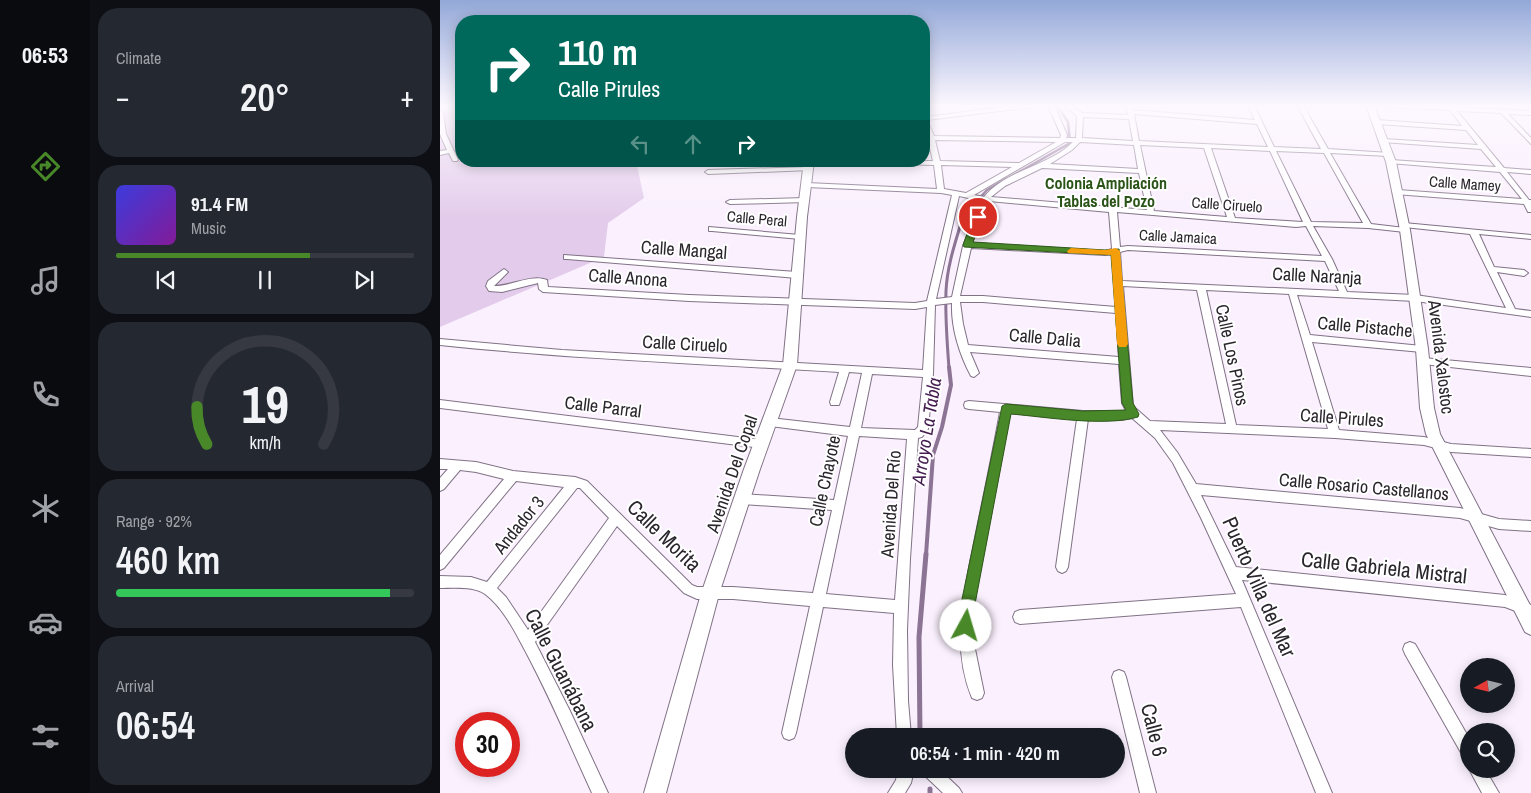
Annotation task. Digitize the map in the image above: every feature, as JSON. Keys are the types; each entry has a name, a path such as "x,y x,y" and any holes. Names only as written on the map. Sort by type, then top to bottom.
{"street":[{"path":"447,142 455,158"},
{"path":"933,142 938,162 941,191"},
{"path":"961,195 1020,165 1059,142"},
{"path":"974,373 964,348 953,300 981,199 1064,154 1076,142"},
{"path":"1137,142 1272,150 1388,152 1484,147"},
{"path":"1137,142 1151,214"},
{"path":"1269,142 1344,294"},
{"path":"1321,142 1368,226"},
{"name":"Avenida Xalostoc","path":"1384,142 1405,227 1427,408 1433,434 1526,609 1531,626"},
{"path":"1480,142 1530,205"},
{"path":"1207,147 1232,220"},
{"path":"440,153 451,151"},
{"path":"1388,152 1503,171 1531,172"},
{"path":"930,162 1020,165"},
{"path":"1042,166 1142,171"},
{"path":"708,172 780,167"},
{"name":"Avenida Del Copal","path":"655,793 710,594 790,364 800,237 809,167"},
{"name":"Calle Ciruelo","path":"730,202 806,193 941,191 981,199 1151,214 1309,225 1320,223 1405,227 1531,237"},
{"name":"Calle Mamey","path":"1398,192 1530,205"},
{"name":"Avenida Del Río","path":"903,728 901,692 901,607 913,435 918,434 922,430 934,304 961,195"},
{"path":"969,405 1083,415 1121,416 1134,414 1127,403 1113,211"},
{"name":"Calle Peral","path":"712,229 800,237"},
{"path":"1474,233 1512,311"},
{"name":"Calle Jamaica","path":"968,245 1105,253 1128,248 1328,259"},
{"name":"Calle Mangal","path":"567,257 798,275"},
{"path":"1492,269 1524,273"},
{"name":"Calle Anona","path":"504,272 491,283 492,289 502,289 539,280 544,282 543,289 548,291 579,290 689,298 796,301"},
{"name":"Calle Naranja","path":"1118,283 1415,298 1531,314"},
{"name":"Calle Los Pinos","path":"1201,287 1232,430"},
{"path":"1292,291 1334,434"},
{"path":"796,301 915,306 953,300 983,299 1120,310"},
{"name":"Calle Pistache","path":"1306,338 1531,372"},
{"name":"Calle Ciruelo","path":"440,342 521,351 790,364 928,374"},
{"name":"Calle Dalia","path":"964,348 1124,361"},
{"path":"835,402 845,368"},
{"name":"Calle Chayote","path":"789,733 868,370"},
{"name":"Calle Parral","path":"440,404 762,444"},
{"path":"977,692 969,666 966,626 968,604 1006,409"},
{"name":"Puerto Villa del Mar","path":"1134,414 1150,425 1169,447 1192,489 1261,635 1324,793"},
{"path":"1062,567 1083,415"},
{"path":"770,422 854,432 913,435"},
{"name":"Calle Pirules","path":"1150,425 1334,434 1424,441 1452,448 1531,453"},
{"path":"440,464 458,465 513,476 576,482"},
{"path":"440,486 458,465"},
{"path":"440,564 513,476"},
{"name":"Calle Morita","path":"576,482 588,488 688,588 697,593 733,593 901,607"},
{"name":"Andador 3","path":"489,589 576,482"},
{"name":"Calle Rosario Castellanos","path":"1192,489 1460,513 1499,524 1531,526"},
{"path":"742,499 838,505"},
{"path":"528,641 616,518"},
{"name":"Calle Gabriela Mistral","path":"1232,573 1506,601 1526,609"},
{"name":"Calle Guanábana","path":"440,582 466,582 489,589 504,602 528,641 600,793"},
{"path":"1020,617 1244,600"},
{"path":"1410,649 1460,737"},
{"name":"Calle 6","path":"1119,677 1148,793"},
{"path":"896,793 904,778"},
{"path":"938,778 954,793"},
{"path":"1482,778 1491,793"}],"shaded area":[{"path":"440,142 455,142 455,167 637,167 644,198 608,223 604,257 440,327"}],"waterway":[{"name":"Arroyo La Tabla","path":"1014,175 1070,142"},
{"name":"Arroyo La Tabla","path":"962,221 963,216 987,190 1006,179"},
{"name":"Arroyo La Tabla","path":"949,368 946,320 947,282 962,220"},
{"name":"Arroyo La Tabla","path":"926,555 933,455 942,427 951,385 949,367"},
{"name":"Arroyo La Tabla","path":"920,728 919,637 926,554"}],"slow traffic":[{"path":"1071,251 1111,253 1116,251 1123,344"}],"district":[{"name":"Colonia Ampliación Tablas del Pozo","path":"1106,192"}],"route":[{"path":"966,626 968,604 1006,409 1083,415 1121,416 1134,414 1127,403 1116,251 1105,253 968,245 978,217"}]}
